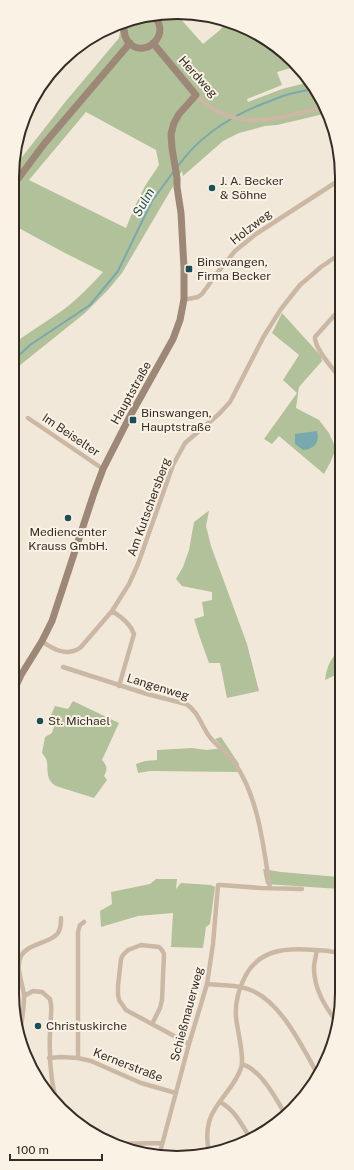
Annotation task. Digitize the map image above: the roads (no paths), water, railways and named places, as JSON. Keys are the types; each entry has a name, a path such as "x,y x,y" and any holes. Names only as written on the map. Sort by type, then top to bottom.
{"street":[{"path":"125,28 124,33 126,39 130,43 139,48 149,46 154,44 159,35 159,24 156,20"},
{"path":"19,178 49,138 130,43"},
{"name":"Herdweg","path":"154,44 196,95 210,108 229,117 241,120 259,120 276,118 320,108"},
{"name":"Hauptstraße","path":"19,679 52,621 103,469 129,418 173,339 180,320 184,299 182,233 177,178 172,148 172,134 174,123 179,114 196,95"},
{"name":"Holzweg","path":"184,299 198,298 235,251 279,217 335,183"},
{"name":"Am Kutschersberg","path":"42,641 56,650 71,652 76,650 81,647 112,611 129,584 138,564 173,465 185,443 219,414 230,402 264,336 281,309 300,284 335,257"},
{"path":"335,315 315,338 318,348 335,371"},
{"name":"Im Beiselter","path":"28,418 103,469"},
{"path":"112,611 120,616 130,626 134,634 120,686"},
{"name":"Langenweg","path":"64,667 120,686 192,707 207,733 214,742 234,761 254,802 270,888"},
{"name":"Schießmauerweg","path":"160,1150 207,984 213,944 218,885 302,889"},
{"path":"21,1021 24,996 19,966 21,957 28,948 57,934 60,930 61,918"},
{"path":"78,1058 78,932 80,925 84,922"},
{"path":"152,1024 162,1000 164,954 159,947 141,945 128,950 121,959 118,994 122,1006 126,1010 189,1044"},
{"path":"208,1148 207,1142 210,1120 215,1109 239,1074 242,1064 236,1016 236,1003 240,987 252,965 268,954 287,949 335,952"},
{"path":"317,950 314,967 314,979 324,1003 334,1015"},
{"path":"207,984 240,987 252,990 264,997 278,1010 293,1031 315,1070"},
{"path":"24,996 33,991 42,992 50,999 52,1004 49,1058 53,1091"},
{"name":"Kernerstraße","path":"49,1058 78,1058 91,1061 141,1083 176,1093"},
{"path":"242,1064 252,1069 263,1081 283,1110"},
{"path":"220,1102 226,1105 235,1114 248,1135"},
{"path":"128,1144 162,1143"}],"water":[{"path":"317,431 318,439 313,447 303,450 295,444 295,434"}],"waterway":[{"name":"Sulm","path":"178,166 197,144 219,126 231,119 257,106 285,95 309,90"},
{"name":"Sulm","path":"19,355 30,345 90,305 118,271 152,201 174,171"}],"place":[{"name":"J. A. Becker & Söhne","path":"212,188"},
{"name":"Binswangen, Firma Becker","path":"189,269"},
{"name":"Binswangen, Hauptstraße","path":"133,420"},
{"name":"Mediencenter Krauss GmbH.","path":"68,518"},
{"name":"St. Michael","path":"40,721"},
{"name":"Christuskirche","path":"38,1026"}]}
